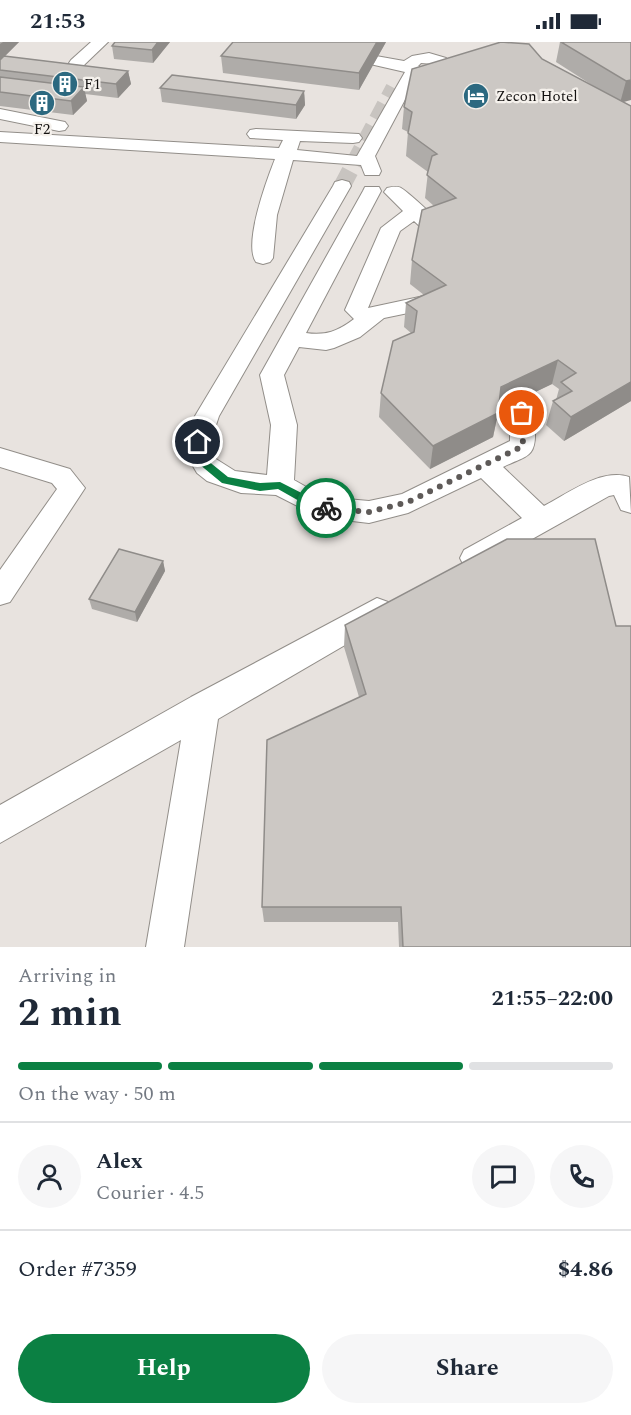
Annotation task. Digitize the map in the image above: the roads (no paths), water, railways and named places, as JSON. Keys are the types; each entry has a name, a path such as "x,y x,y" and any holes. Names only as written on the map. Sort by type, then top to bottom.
{"street":[{"path":"77,63 100,42"},
{"path":"376,61 411,68 437,68 459,61"},
{"path":"292,339 326,343 352,332 377,313 434,301 450,243 386,180 366,156 411,68"},
{"path":"392,108 413,100 437,68"},
{"path":"0,114 59,126"},
{"path":"0,122 211,132"},
{"path":"235,133 352,138"},
{"path":"263,258 263,236 284,154 293,136"},
{"path":"0,137 284,154 356,161"},
{"path":"280,485 284,425 272,375 386,180"},
{"path":"342,186 207,416 198,442 202,462 225,480 260,487 280,485 319,507 369,512 408,502 523,446 522,413"},
{"path":"369,319 356,310 391,228 416,211"},
{"path":"0,457 61,476 72,488 0,593"},
{"path":"484,465 541,520"},
{"path":"449,572 589,494 628,489"},
{"path":"0,825 203,708 398,600"},
{"path":"165,947 203,708"}],"tunnel":[{"path":"342,186 394,88"}],"place":[{"name":"F1","path":"65,84"},
{"name":"Zecon Hotel","path":"476,96"},
{"name":"F2","path":"42,103"}]}
